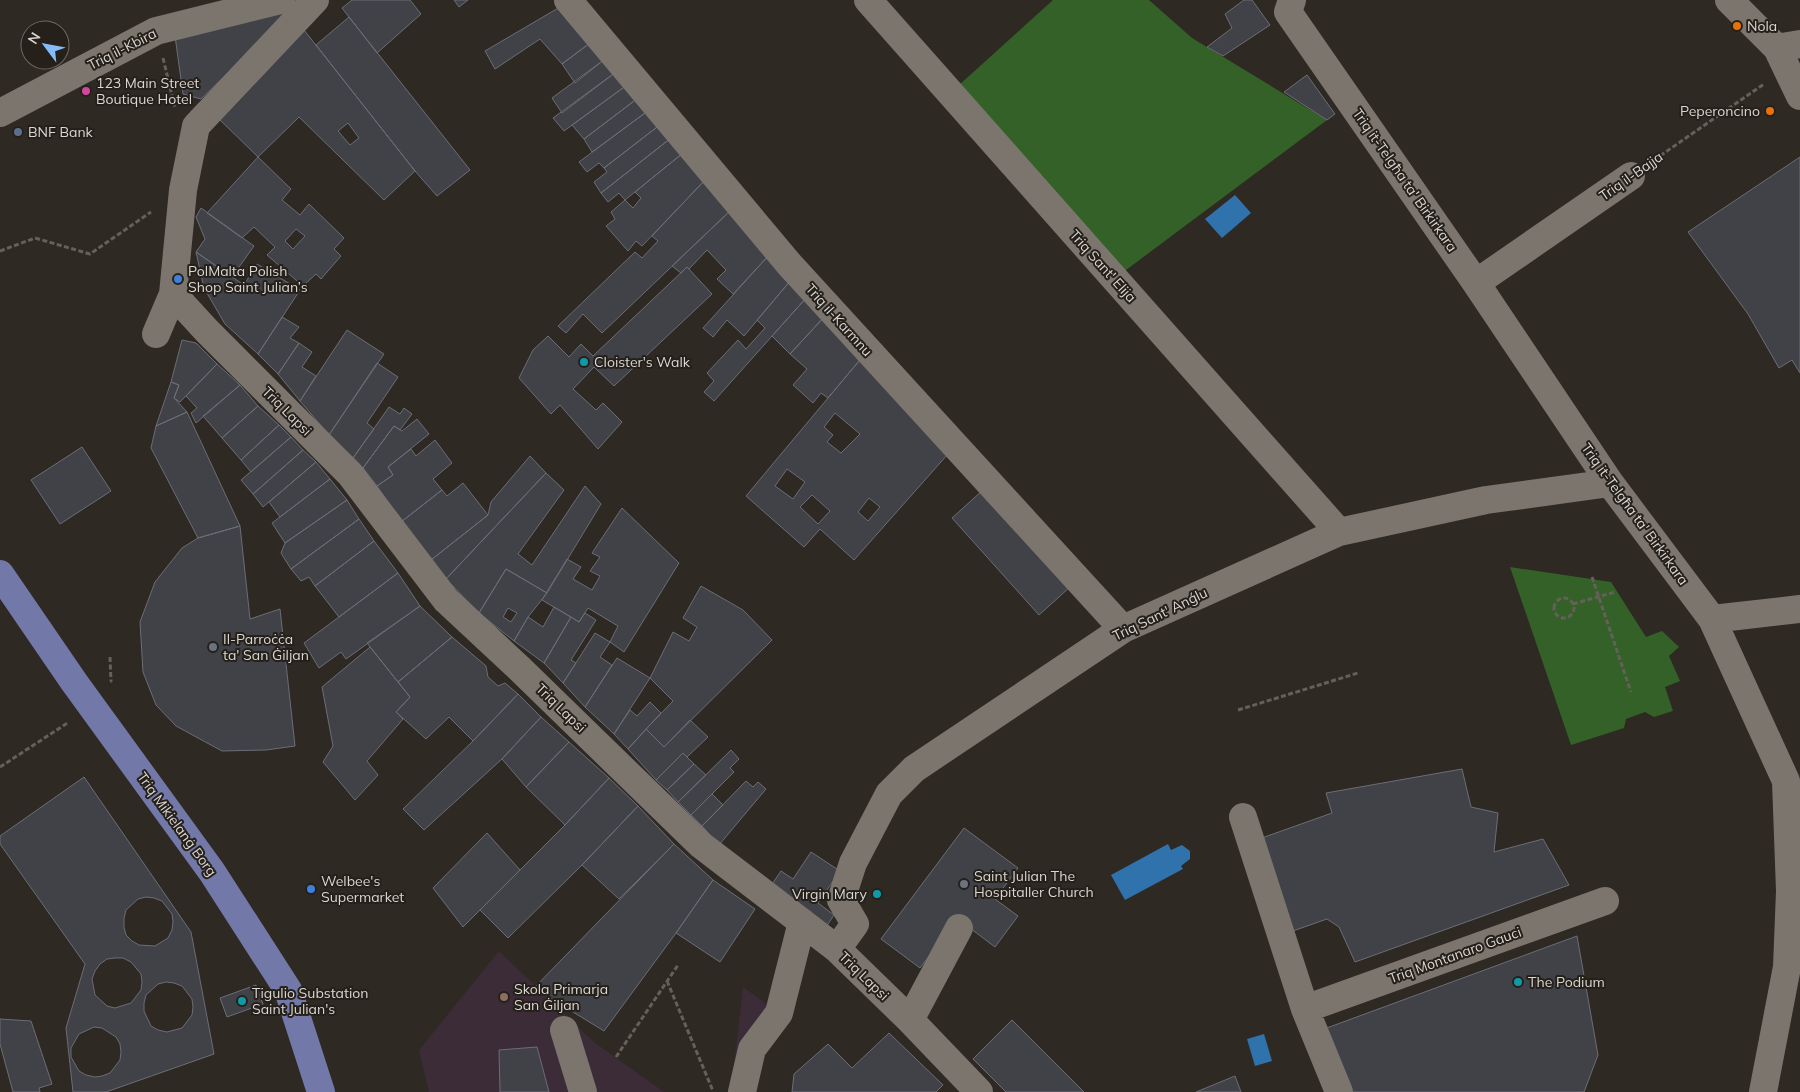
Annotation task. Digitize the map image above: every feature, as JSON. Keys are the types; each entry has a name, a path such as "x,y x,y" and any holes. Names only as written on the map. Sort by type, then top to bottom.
{"main road":[{"name":"Triq Mikielanġ Borg","path":"0,574 63,668 212,872 288,990 321,1092"}],"street":[{"name":"Triq il-Kbira","path":"0,113 156,31 281,0"},
{"path":"156,334 173,294 183,190 196,126 315,0"},
{"name":"Triq il-Karmnu","path":"568,0 789,264 1123,629"},
{"name":"Triq Sant' Elija","path":"868,0 1339,532"},
{"name":"Triq it-Telgħa ta' Birkirkara","path":"1292,0 1288,12 1476,283 1610,483 1712,619 1786,781 1790,891 1787,967 1763,1092"},
{"path":"1729,0 1787,54 1800,96"},
{"name":"Triq il-Bajja","path":"1476,283 1631,176"},
{"name":"Triq Lapsi","path":"173,294 207,331 350,474 446,600 520,669 701,845 837,949 910,1020 979,1092"},
{"name":"Triq Sant' Anǵlu","path":"837,949 855,924 841,900 853,863 889,794 914,769 1123,629 1339,532 1486,500 1610,483"},
{"path":"1712,619 1800,609"},
{"path":"1243,817 1305,1009 1339,1092"},
{"name":"Triq Montanaro Gauci","path":"1305,1009 1605,901"},
{"path":"742,1092 752,1049 779,1013 802,922"},
{"path":"910,1020 959,928"},
{"path":"564,1030 583,1092"}],"path":[{"path":"156,31 175,109 196,126"},
{"name":"Triq il-Bajja","path":"1631,176 1787,54"},
{"path":"0,250 35,238 90,254 183,190"},
{"path":"1592,577 1631,692"},
{"path":"1573,604 1615,592"},
{"path":"1559,599 1569,599 1573,604 1574,610 1567,617 1560,618 1555,613 1554,607 1559,599"},
{"path":"1238,710 1358,673"},
{"path":"0,766 74,719"},
{"path":"616,1058 678,965"},
{"path":"667,981 714,1092"}],"shaded area":[{"name":"Skola Primarja San Ġiljan","path":"499,951 594,1042 664,1092 429,1092 419,1050"},
{"path":"743,987 779,1013 784,1030 761,1052 756,1092 731,1092"}],"green space":[{"path":"1053,0 1149,0 1192,38 1327,120 1122,273 958,86"},
{"path":"1510,567 1611,582 1646,637 1662,631 1679,647 1669,656 1680,681 1665,687 1673,711 1654,717 1645,712 1626,719 1624,728 1571,745"}],"water":[{"path":"1235,195 1251,213 1222,238 1205,219"},
{"path":"1168,844 1171,850 1182,845 1190,851 1190,859 1181,866 1183,869 1125,900 1111,875"},
{"path":"1264,1034 1272,1061 1255,1066 1247,1039"}],"building":[{"path":"352,0 410,0 421,14 377,53 342,8"},
{"path":"454,0 468,0 459,7"},
{"path":"1244,0 1252,0 1270,25 1223,56 1207,47 1232,28 1225,14"},
{"path":"279,5 287,16 201,99 183,94 175,36"},
{"path":"560,7 590,43 562,64 540,39 495,69 485,51"},
{"path":"349,17 470,170 437,196 415,171 316,45"},
{"path":"304,30 415,171 384,200 299,117 258,157 219,119","holes":["348,123 359,138 350,145 338,131"]},
{"path":"590,43 605,59 575,83 562,64"},
{"path":"605,59 616,72 562,113 552,98"},
{"path":"616,72 627,85 564,131 553,118"},
{"path":"1307,75 1335,114 1327,120 1284,92"},
{"path":"627,85 638,98 584,139 572,125"},
{"path":"638,98 649,110 592,152 584,139"},
{"path":"649,110 661,124 604,168 599,163 587,172 579,162"},
{"path":"661,124 671,138 601,193 594,182 607,172 604,168"},
{"path":"671,138 683,153 625,200 619,193 608,202 601,193"},
{"path":"683,153 705,180 642,246 636,241 628,251 606,226 615,219 611,212 625,200 633,208 641,198 635,192"},
{"path":"258,157 291,189 282,200 300,215 309,204 344,238 334,249 341,256 321,279 316,274 303,286 267,255 275,247 254,227 242,238 207,213","holes":["296,229 305,236 293,249 285,241"]},
{"path":"1800,157 1800,373 1792,360 1779,368 1748,314 1688,232"},
{"path":"705,180 730,211 602,333 583,314 566,333 558,326 635,252 642,258 658,241 652,236"},
{"path":"201,208 254,246 232,277 196,252 205,239 196,217"},
{"path":"730,211 770,254 733,294 717,279 726,270 707,250 689,269 687,267 681,273 672,266"},
{"path":"196,252 244,285 257,264 300,290 258,354 225,324 204,288"},
{"path":"770,254 791,280 744,336 727,320 713,337 703,328"},
{"name":"Cloister's Walk","path":"687,267 712,294 614,386 594,367 573,389 596,410 603,403 622,422 598,449 560,405 551,414 519,378 533,350 548,336 569,357 581,344 593,356"},
{"path":"791,280 807,297 714,401 704,392 714,381 707,373 738,340 746,349 765,328 757,320"},
{"path":"807,297 825,316 790,354 772,336"},
{"path":"825,316 864,355 828,398 821,393 813,403 793,385 807,369 790,354"},
{"path":"282,317 299,327 290,338 299,343 278,374 258,354"},
{"path":"347,330 384,354 329,435 300,401"},
{"path":"182,340 196,343 217,364 180,402 174,398 179,385 171,382"},
{"path":"299,343 312,352 302,367 316,376 300,401 278,374"},
{"path":"864,355 948,454 854,560 820,529 804,547 746,496","holes":["835,413 860,434 841,453 827,442 833,435 824,427","787,469 805,482 793,499 775,486","812,495 830,511 818,524 800,507","869,498 880,507 868,521 858,512"]},
{"path":"377,363 398,377 367,423 374,429 353,458 329,435"},
{"path":"217,364 240,385 196,423 191,413 197,408 186,396"},
{"path":"171,382 179,385 174,398 187,412 156,426"},
{"path":"240,385 258,406 222,438 203,416"},
{"path":"258,406 279,425 241,460 222,438"},
{"path":"389,407 400,414 404,408 412,414 400,430 394,426 363,468 353,458"},
{"path":"187,412 240,526 198,538 151,448 156,426"},
{"path":"417,419 429,434 388,467 393,475 377,486 363,468 394,426 402,431"},
{"path":"279,425 291,437 251,472 241,460"},
{"path":"291,437 303,450 253,494 241,480"},
{"path":"435,440 452,463 433,479 442,490 401,522 377,486 393,475 388,467 411,449 416,456"},
{"path":"82,447 111,491 60,524 31,480"},
{"path":"303,450 316,462 263,507 253,494"},
{"path":"530,456 546,473 446,579 431,560 488,515 491,502"},
{"path":"316,462 330,479 280,517 269,502"},
{"path":"546,473 564,490 518,554 532,565 585,486 601,504 547,593 506,569 479,613 446,579"},
{"path":"330,479 347,500 285,543 272,523"},
{"path":"463,483 488,515 431,560 401,522 442,490 447,496"},
{"path":"983,490 1070,587 1039,615 952,518"},
{"path":"347,500 359,519 291,569 281,553 285,543"},
{"path":"622,508 679,563 624,652 610,642 618,626 588,608 579,622 542,600 567,559 581,567 573,579 592,590 600,576 590,571 600,557 592,553"},
{"path":"359,519 374,541 315,586 309,577 301,581 291,569"},
{"name":"Il-Parroċċa ta' San Ġiljan","path":"240,526 250,619 280,609 295,746 266,750 222,751 176,726 156,705 143,672 140,622 155,582 182,548 198,538"},
{"path":"374,541 398,573 339,617 315,586"},
{"path":"506,569 547,593 528,617 514,641 479,613","holes":["508,608 517,613 511,622 503,617"]},
{"path":"398,573 420,606 346,659 341,652 319,668 304,643"},
{"path":"701,586 743,610 772,640 664,747 646,729 673,701 650,678 673,632 689,641 697,627 683,618"},
{"path":"420,606 452,637 398,682 367,643"},
{"path":"554,607 571,617 544,663 514,641 528,617 543,627"},
{"path":"585,613 596,620 571,660 576,663 563,683 544,663 571,617 579,622"},
{"path":"595,633 610,642 600,657 612,665 585,707 563,683"},
{"path":"452,637 486,666 488,677 498,686 505,683 518,694 473,741 449,717 426,739 396,712 410,697 398,682"},
{"path":"370,647 410,697 396,712 403,719 367,761 378,775 355,800 323,762 333,746 322,687"},
{"path":"617,658 650,678 614,734 585,707"},
{"path":"518,694 541,717 502,759 424,830 403,809"},
{"path":"650,702 661,713 628,749 614,734 630,710 637,716"},
{"path":"541,717 569,742 526,787 502,759"},
{"path":"690,720 708,737 687,757 683,753 656,780 628,749 646,729 664,747"},
{"path":"569,742 609,778 565,825 526,787"},
{"path":"731,750 739,759 730,768 734,772 691,815 678,802"},
{"path":"683,753 694,764 667,790 656,780"},
{"path":"694,764 706,775 678,802 667,790"},
{"path":"1462,769 1471,807 1498,813 1494,852 1543,839 1569,885 1355,962 1339,927 1327,919 1290,932 1259,839 1332,813 1326,793"},
{"path":"84,777 191,932 214,1054 106,1092 73,1092 66,1028 85,964 0,844 0,836","holes":["146,897 162,901 172,914 172,930 168,938 155,946 139,945 126,935 124,927 126,910 138,899","123,958 131,962 141,974 141,990 131,1003 115,1008 107,1006 95,995 92,979 100,964 107,959","166,982 182,986 192,999 192,1015 182,1028 167,1032 151,1026 144,1011 144,1003 146,995 158,984","94,1027 102,1028 116,1037 120,1044 120,1060 110,1073 95,1077 79,1071 71,1057 71,1048 79,1034"]},
{"path":"609,778 638,806 582,865 508,938 480,910"},
{"path":"746,781 753,787 758,782 766,789 719,845 702,826"},
{"path":"712,794 723,805 702,826 691,815"},
{"path":"638,806 674,844 619,899 582,865"},
{"name":"Saint Julian The Hospitaller Church","path":"964,828 1018,868 995,899 1018,916 995,947 958,919 920,968 881,939"},
{"path":"487,833 520,870 463,927 433,888"},
{"path":"674,844 713,880 604,1031 534,988"},
{"path":"811,852 840,871 818,903 834,915 826,927 770,887 781,871 793,879"},
{"path":"713,880 755,909 720,962 676,933"},
{"name":"The Podium","path":"1577,936 1598,1055 1584,1092 1349,1092 1324,1029"},
{"name":"Tigulio Substation Saint Julian's","path":"256,985 263,1004 227,1017 220,998"},
{"path":"0,1019 31,1021 52,1084 39,1088 40,1092 13,1092 0,1044"},
{"path":"1012,1020 1084,1092 1006,1092 973,1059"},
{"path":"889,1033 943,1085 936,1092 792,1092 794,1074 828,1044 852,1068"},
{"path":"537,1047 549,1092 500,1092 499,1050"},
{"path":"1235,1076 1241,1092 1196,1092"}],"place":[{"name":"Nola","path":"1737,26"},
{"name":"123 Main Street Boutique Hotel","path":"86,91"},
{"name":"Peperoncino","path":"1770,111"},
{"name":"BNF Bank","path":"18,132"},
{"name":"PolMalta Polish Shop Saint Julian’s","path":"178,279"},
{"name":"Cloister's Walk","path":"584,362"},
{"name":"Il-Parroċċa ta' San Ġiljan","path":"213,647"},
{"name":"Saint Julian The Hospitaller Church","path":"964,884"},
{"name":"Welbee's Supermarket","path":"311,889"},
{"name":"Virgin Mary","path":"877,894"},
{"name":"The Podium","path":"1518,982"},
{"name":"Skola Primarja San Ġiljan","path":"504,997"},
{"name":"Tigulio Substation Saint Julian's","path":"242,1001"}]}
